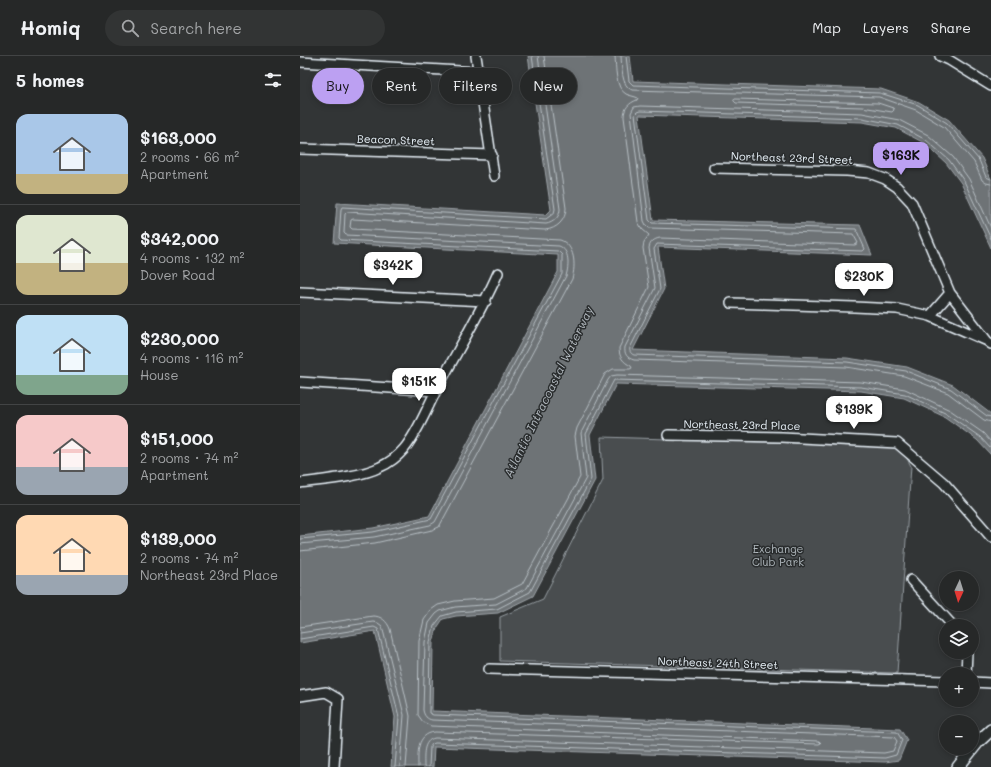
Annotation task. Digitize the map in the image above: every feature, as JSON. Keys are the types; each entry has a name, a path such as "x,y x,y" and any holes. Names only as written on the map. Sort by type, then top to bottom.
{"street":[{"path":"476,56 478,68"},
{"path":"940,56 991,86"},
{"path":"300,62 439,70"},
{"path":"483,104 494,176"},
{"name":"Beacon Street","path":"300,149 492,156"},
{"name":"Northeast 23rd Street","path":"714,168 847,171 870,173 897,186 912,203 950,293 989,343"},
{"path":"300,483 367,472 380,468 404,449 416,433 436,391 486,301 498,272"},
{"path":"300,292 486,301"},
{"path":"930,316 950,293"},
{"path":"731,303 897,309 930,316 989,343"},
{"path":"300,382 436,391"},
{"name":"Northeast 23rd Place","path":"668,436 782,437 897,443 944,483 991,537"},
{"path":"911,580 947,619"},
{"name":"Northeast 24th Street","path":"489,669 939,681"},
{"path":"979,682 991,683"},
{"path":"300,696 326,692 338,699 334,767"},
{"path":"958,767 978,742 991,730"}],"green space":[{"name":"Exchange Club Park","path":"601,437 900,446 911,466 897,673 500,661 500,617 543,599 603,480"}],"water":[{"name":"Atlantic Intracoastal Waterway","path":"528,56 630,56 633,81 881,89 919,102 949,120 982,158 991,179 991,248 961,183 946,163 924,143 896,128 862,122 639,115 653,220 860,225 872,255 658,247 664,289 633,350 847,358 907,367 953,385 991,414 991,455 977,440 945,417 904,398 861,391 616,384 590,435 595,480 533,596 498,613 456,616 443,619 437,628 433,642 432,711 900,729 907,740 899,760 885,762 434,747 433,767 391,767 395,717 375,631 300,643 300,536 373,528 429,516 558,272 558,255 334,243 337,203 546,215 551,210 535,104 577,104 577,68 530,68"}]}
